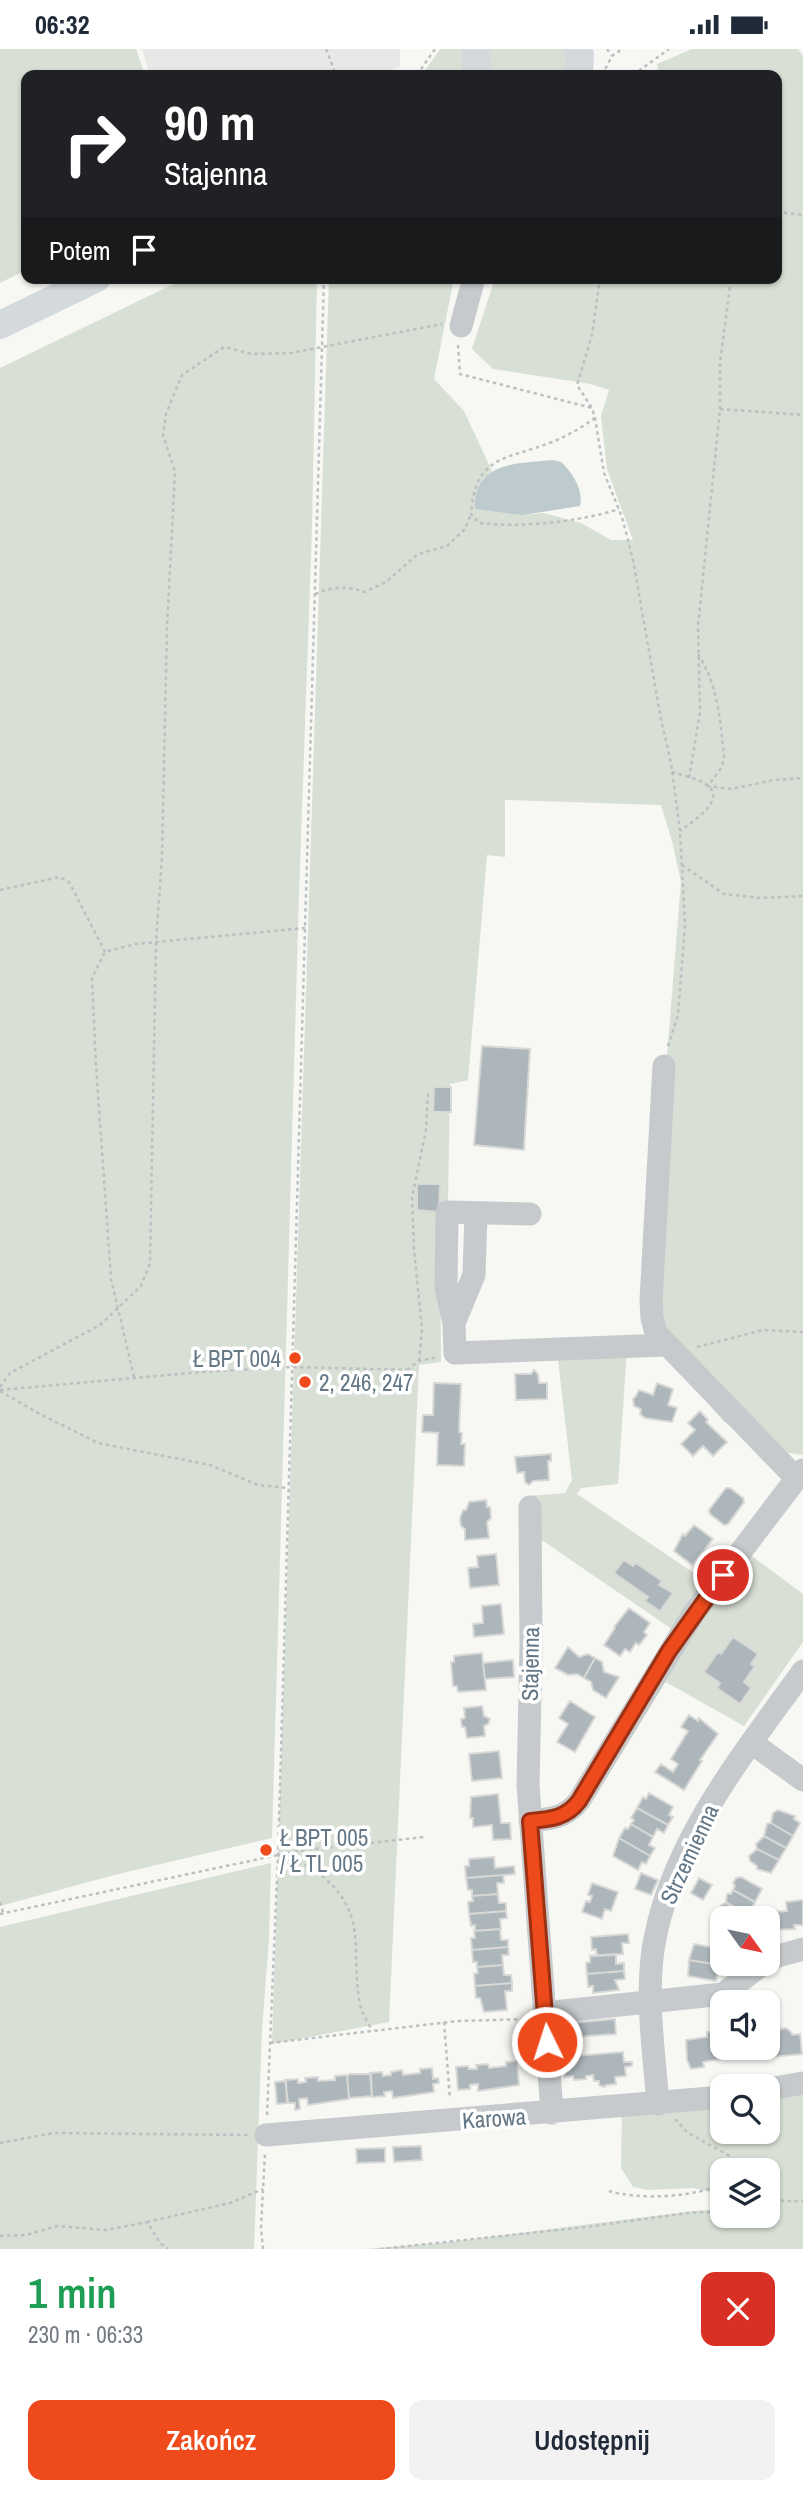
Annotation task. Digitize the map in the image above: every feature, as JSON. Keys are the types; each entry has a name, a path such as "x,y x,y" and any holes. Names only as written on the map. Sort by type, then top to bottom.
{"main road":[{"path":"0,325 85,284"}],"street":[{"path":"461,327 472,284"},
{"path":"530,1821 557,1818 570,1812 579,1801 694,1613 799,1474 670,1350 656,1333 651,1300 664,1066"},
{"path":"530,1215 476,1213 474,1275 454,1322 455,1353 670,1350"},
{"name":"Stajenna","path":"530,1507 528,1785 552,2113"},
{"name":"Strzemienna","path":"665,2103 650,2003 653,1951 666,1895 695,1832 752,1743 803,1671"},
{"path":"752,1743 803,1780"},
{"path":"780,1955 803,1949"},
{"path":"545,2016 723,1994 747,1976"},
{"path":"780,2087 803,2083"},
{"name":"Karowa","path":"266,2135 710,2098"}],"path":[{"path":"326,49 334,70"},
{"path":"420,70 435,49"},
{"path":"587,57 607,49"},
{"path":"587,57 622,49"},
{"path":"640,70 669,49"},
{"path":"782,213 803,215"},
{"path":"263,2249 261,2227 278,1855 324,284"},
{"path":"599,284 592,335 578,385 596,418 604,473 619,509 638,586 680,831 685,925 679,1003 664,1066"},
{"path":"689,778 700,712 699,613 720,409 720,363 730,284"},
{"path":"0,1389 10,1373 100,1325 141,1286 150,1263 156,942 162,857 167,627 175,472 163,435 166,414 182,375 224,347 252,354 291,353 444,324 461,327 457,347 460,374 592,408"},
{"path":"720,409 803,415"},
{"path":"315,594 331,587 350,587 365,592 386,582 418,554 447,546 465,529 471,514 475,485 483,473 499,459 553,442 596,418"},
{"path":"471,514 479,523 494,525 573,518 619,509"},
{"path":"698,654 715,687 724,756 722,767 708,786"},
{"path":"672,772 708,786 731,789 774,780 803,778"},
{"path":"680,831 711,805 712,790 708,786"},
{"path":"682,865 724,894 760,898 803,896"},
{"path":"0,890 59,877 68,882 105,952"},
{"path":"134,1377 111,1279 92,978 105,952 135,944 305,928"},
{"path":"419,1361 422,1329 412,1198 426,1130 428,1092"},
{"path":"670,1350 763,1330 803,1332"},
{"path":"407,1370 419,1361 455,1353"},
{"path":"0,1389 292,1367 413,1370"},
{"path":"0,1389 38,1413 98,1443 210,1465 258,1485 288,1488"},
{"path":"0,1902 1,1913 278,1855 424,1837"},
{"path":"278,1855 311,1868 335,1888 351,1912 360,2007 372,2030"},
{"path":"270,2043 444,2022 545,2016"},
{"path":"444,2022 452,2121"},
{"path":"665,2103 679,2125 688,2133 731,2158"},
{"path":"0,2143 54,2133 266,2135"},
{"path":"609,2192 628,2196 696,2193 710,2188"},
{"path":"0,2236 26,2235 57,2226 106,2231 230,2203 263,2189"},
{"path":"780,2199 803,2201"},
{"path":"380,2249 710,2212"},
{"path":"146,2222 160,2243 168,2249"}],"shaded area":[{"path":"0,49 136,49 143,70 21,70 21,272 0,283"},
{"path":"142,49 400,49 400,66 391,70 148,70"},
{"path":"440,49 470,49 464,70 425,70"},
{"path":"490,49 567,49 569,70 488,70"},
{"path":"692,49 798,49 803,56 803,1455 783,1452 753,1441 723,1421 698,1391 647,1307 681,882 661,805 505,800 505,857 487,855 468,1080 450,1084 448,1203 440,1203 441,1362 419,1365 389,2022 272,2044 329,284 453,284 434,379 464,411 492,471 483,480 491,511 523,515 543,513 581,523 611,540 633,540 607,469 601,416 609,390 591,384 493,369 472,349 493,284 782,284 782,70 658,70 657,64"},
{"path":"174,284 317,284 312,527 272,1838 118,1874 0,1906 0,368"},
{"path":"553,460 561,462 573,476 579,488 580,506 523,515 475,509 482,481 490,473 513,464"},
{"path":"627,1348 618,1484 581,1488 577,1494 713,1586 741,1548 803,1594 803,1642 744,1726 655,1676 679,1634 530,1532 528,1496 565,1493 572,1480 557,1351"},
{"path":"271,1863 254,2249 0,2249 0,1927"},
{"path":"803,2078 803,2249 365,2249 440,2243 710,2210 710,2228 780,2228 780,2158 710,2158 710,2192 693,2188 648,2190 633,2187 621,2168 622,2107 710,2094 710,2144 780,2144 780,2082"}],"building":[{"path":"482,1046 530,1049 524,1150 474,1145"},
{"path":"434,1087 451,1087 451,1112 433,1112"},
{"path":"417,1184 440,1184 439,1212 417,1210"},
{"path":"534,1370 538,1374 539,1383 547,1383 547,1399 516,1400 515,1374 531,1374"},
{"path":"434,1383 461,1384 459,1432 462,1433 461,1444 465,1444 464,1466 437,1465 438,1433 422,1432 423,1415 433,1415"},
{"path":"657,1383 673,1389 668,1405 677,1408 672,1422 645,1418 640,1414 641,1409 634,1406 633,1399 639,1390 653,1395"},
{"path":"700,1411 708,1420 706,1422 727,1442 713,1456 703,1446 693,1456 681,1444 695,1430 688,1423"},
{"path":"551,1454 551,1461 548,1461 549,1480 533,1481 529,1485 525,1482 524,1472 517,1473 515,1457"},
{"path":"726,1488 743,1498 744,1502 728,1524 724,1525 710,1514 709,1510"},
{"path":"486,1500 491,1518 487,1522 489,1538 465,1540 465,1529 461,1526 460,1518 463,1510 466,1510 469,1502"},
{"path":"694,1525 713,1539 692,1565 674,1551 683,1534 685,1536"},
{"path":"496,1554 499,1585 470,1588 468,1568 478,1567 477,1556"},
{"path":"624,1560 633,1566 636,1563 662,1581 659,1585 673,1593 660,1611 645,1601 648,1597 614,1573"},
{"path":"501,1604 504,1634 474,1637 473,1624 483,1623 482,1606"},
{"path":"629,1608 650,1623 644,1632 647,1635 639,1645 636,1643 630,1652 625,1649 620,1656 604,1645"},
{"path":"733,1637 758,1654 751,1664 755,1666 744,1682 751,1688 740,1704 717,1688 720,1683 704,1672"},
{"path":"568,1647 579,1657 588,1654 595,1658 584,1678 577,1674 568,1675 555,1668"},
{"path":"482,1653 486,1690 458,1692 457,1686 453,1686 451,1662 454,1662 454,1656"},
{"path":"595,1658 602,1662 604,1672 619,1677 606,1698 593,1690 591,1682 584,1678"},
{"path":"513,1660 514,1677 485,1679 483,1663"},
{"path":"570,1701 595,1717 575,1752 557,1742 568,1724 559,1718"},
{"path":"482,1706 484,1716 490,1719 484,1726 485,1736 467,1738 461,1719 465,1718 464,1708"},
{"path":"689,1715 698,1721 699,1718 718,1734 684,1790 655,1772 661,1764 673,1772 678,1764 671,1759 688,1731 681,1727"},
{"path":"499,1751 502,1778 472,1781 469,1754"},
{"path":"649,1793 673,1807 669,1815 673,1817 668,1825 637,1808 643,1797 646,1799"},
{"path":"498,1794 501,1823 510,1823 511,1839 493,1840 492,1825 473,1827 473,1818 470,1818 471,1797"},
{"path":"637,1808 668,1825 664,1833 657,1829 653,1837 631,1824 634,1820 631,1818"},
{"path":"778,1810 795,1816 794,1819 800,1823 793,1836 771,1823 773,1813"},
{"path":"771,1823 793,1836 786,1848 764,1836 767,1824"},
{"path":"631,1824 653,1837 649,1845 655,1848 650,1856 619,1838"},
{"path":"764,1836 786,1848 779,1860 757,1849 756,1844"},
{"path":"619,1838 650,1856 646,1864 642,1862 638,1870 613,1856"},
{"path":"757,1849 779,1860 771,1873 757,1869 750,1861 749,1856"},
{"path":"494,1857 495,1868 514,1866 515,1874 466,1878 465,1866 469,1866 469,1859"},
{"path":"641,1873 658,1880 651,1895 635,1889"},
{"path":"503,1875 504,1883 497,1883 498,1894 472,1896 472,1890 468,1890 466,1878"},
{"path":"741,1877 762,1889 755,1902 733,1890 736,1878"},
{"path":"699,1878 712,1885 703,1900 691,1893"},
{"path":"592,1883 618,1892 611,1911 605,1909 602,1919 582,1912 586,1901 590,1902 592,1896 588,1895"},
{"path":"733,1890 755,1902 753,1906 733,1906 726,1902 727,1894 731,1894"},
{"path":"498,1894 499,1903 506,1903 506,1911 469,1914 468,1902 473,1901 472,1896"},
{"path":"803,1900 803,1925 794,1925 795,1929 780,1930 780,1911 787,1911 786,1902"},
{"path":"506,1911 507,1918 500,1919 501,1929 475,1931 475,1925 471,1926 469,1914"},
{"path":"500,1929 501,1940 508,1940 508,1947 472,1950 471,1938 475,1938 474,1931"},
{"path":"628,1934 629,1943 622,1943 623,1954 597,1956 596,1949 592,1950 591,1937"},
{"path":"694,1944 710,1947 710,1964 689,1960"},
{"path":"508,1947 509,1955 502,1955 503,1965 477,1967 477,1962 473,1962 472,1950"},
{"path":"616,1954 616,1964 624,1963 624,1971 587,1974 586,1963 590,1962 590,1956"},
{"path":"689,1960 710,1964 710,1976 717,1976 716,1981 688,1976"},
{"path":"503,1965 504,1975 511,1975 512,1983 475,1986 474,1974 478,1973 477,1967"},
{"path":"624,1971 625,1979 615,1980 619,1990 593,1993 593,1986 588,1987 587,1974"},
{"path":"512,1983 512,1991 505,1991 507,2010 484,2012 480,1998 476,1998 475,1986"},
{"path":"615,2019 616,2034 573,2037 572,2023"},
{"path":"786,2028 792,2035 800,2034 802,2054 780,2056 781,2029"},
{"path":"710,2031 710,2060 716,2060 703,2062 704,2067 691,2069 687,2060 686,2040 707,2037 707,2032"},
{"path":"623,2052 624,2062 632,2062 632,2066 625,2067 626,2076 615,2077 616,2084 604,2087 599,2085 599,2081 594,2081 593,2075 574,2080 573,2076 565,2077 563,2057"},
{"path":"517,2061 519,2085 478,2091 478,2084 470,2085 470,2089 458,2090 456,2067 468,2066 469,2069 477,2069 476,2065 488,2064 489,2068 506,2066 506,2062"},
{"path":"432,2068 433,2079 438,2078 439,2083 433,2084 434,2092 393,2098 392,2091 384,2092 385,2096 372,2097 370,2073 382,2072 383,2076 402,2070 403,2075"},
{"path":"371,2074 372,2096 349,2098 347,2076"},
{"path":"347,2075 349,2099 308,2105 307,2098 299,2099 300,2109 295,2110 295,2103 288,2103 285,2080 298,2079 298,2083 306,2082 305,2078 318,2077 318,2081 335,2080 335,2076"},
{"path":"286,2081 287,2103 277,2104 275,2082"},
{"path":"421,2146 422,2160 394,2162 393,2147"},
{"path":"385,2148 385,2162 357,2163 356,2149"}],"place":[{"name":"Ł BPT 004","path":"295,1358"},
{"name":"2, 246, 247","path":"305,1382"},
{"name":"Ł BPT 005 / Ł TL 005","path":"266,1850"}],"route":[{"path":"547,2042 530,1821 557,1818 570,1812 579,1801 669,1651 723,1575"}]}
